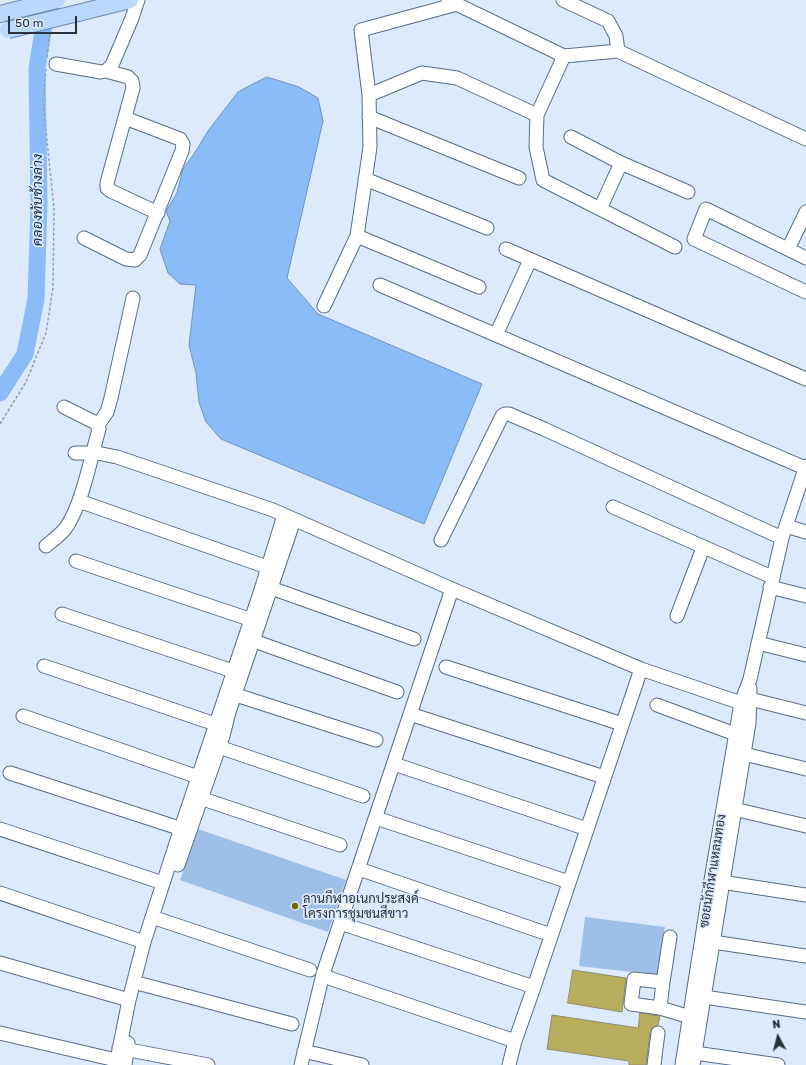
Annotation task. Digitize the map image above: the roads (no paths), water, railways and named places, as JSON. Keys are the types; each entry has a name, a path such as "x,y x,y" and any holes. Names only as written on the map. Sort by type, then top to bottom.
{"main road":[{"path":"6,12 57,0"},
{"path":"4,31 130,0"}],"street":[{"path":"106,71 112,65 138,0"},
{"path":"563,0 608,21 616,36 618,51"},
{"path":"324,306 358,236 370,147 369,95 361,30 452,2 564,56 618,51 806,139"},
{"path":"564,56 537,115 536,147 543,180 675,247"},
{"path":"50,62 101,72 106,71 128,77 132,80 134,88 107,188 158,213"},
{"path":"369,95 422,73 456,78 537,115"},
{"path":"369,117 518,178"},
{"path":"84,238 126,259 135,260 140,256 182,151 183,144 180,139 125,118"},
{"path":"571,138 621,163 688,192"},
{"path":"600,209 621,163"},
{"path":"365,179 487,228"},
{"path":"806,258 706,209 694,239 806,292"},
{"path":"788,249 806,212"},
{"path":"358,236 478,287"},
{"path":"506,249 806,379"},
{"path":"496,335 530,260"},
{"path":"380,285 806,467"},
{"path":"46,546 66,527 79,501 99,429 98,425 106,412 111,398 133,298"},
{"path":"64,407 98,425"},
{"path":"441,540 502,416 505,414 509,414 784,532 806,532"},
{"path":"75,453 92,453 117,457 289,517 452,590 641,669 745,701 806,713"},
{"name":"ซอยนักกีฬาแหลมทอง","path":"694,1059 713,942 717,881 735,734 745,701 771,582 784,532 806,467"},
{"path":"79,501 267,567"},
{"path":"613,507 703,548 771,582 806,596"},
{"path":"121,1057 129,1000 144,942 156,918 185,830 198,777 236,694 254,641 256,621 267,567 289,517"},
{"path":"121,1057 141,984 163,883 200,798 219,747 221,726 233,671 271,588 289,517"},
{"path":"677,616 703,548"},
{"path":"76,561 256,621"},
{"path":"271,588 414,639"},
{"path":"301,1065 323,976 452,590"},
{"path":"62,614 233,671"},
{"path":"254,641 397,692"},
{"path":"758,643 806,655"},
{"path":"44,666 221,726"},
{"path":"446,667 622,724"},
{"path":"509,1065 514,1041 534,987 641,669"},
{"path":"236,694 376,740"},
{"name":"ซอยนักกีฬาแหลมทอง","path":"682,1065 717,881 734,809 744,754 749,723 745,701"},
{"path":"656,705 735,734"},
{"path":"410,714 604,777"},
{"path":"23,716 198,777"},
{"path":"219,747 363,796"},
{"path":"744,754 806,769"},
{"path":"394,764 587,829"},
{"path":"10,773 185,830"},
{"path":"200,798 340,845"},
{"path":"734,809 806,826"},
{"path":"376,818 569,882"},
{"path":"0,830 163,883"},
{"path":"359,869 551,935"},
{"path":"717,881 806,894"},
{"path":"0,894 144,942"},
{"path":"156,918 310,970"},
{"path":"340,923 534,987"},
{"path":"660,1008 670,937"},
{"path":"713,942 806,956"},
{"path":"0,963 129,1000"},
{"path":"323,976 514,1041"},
{"path":"663,982 634,979 632,1004 660,1008 690,1017"},
{"path":"141,984 292,1024"},
{"path":"704,997 806,1012"},
{"path":"654,1065 658,1033"},
{"path":"0,1034 121,1057 208,1065"},
{"path":"304,1051 362,1065"},
{"path":"694,1059 778,1065"}],"waterway":[{"name":"คลองทับช้างล่าง","path":"0,393 25,354 36,299 39,205 37,68 48,0"}],"place":[{"name":"ลานกีฬาอเนกประสงค์ โครงการชุมชนสีขาว","path":"295,906"}]}
